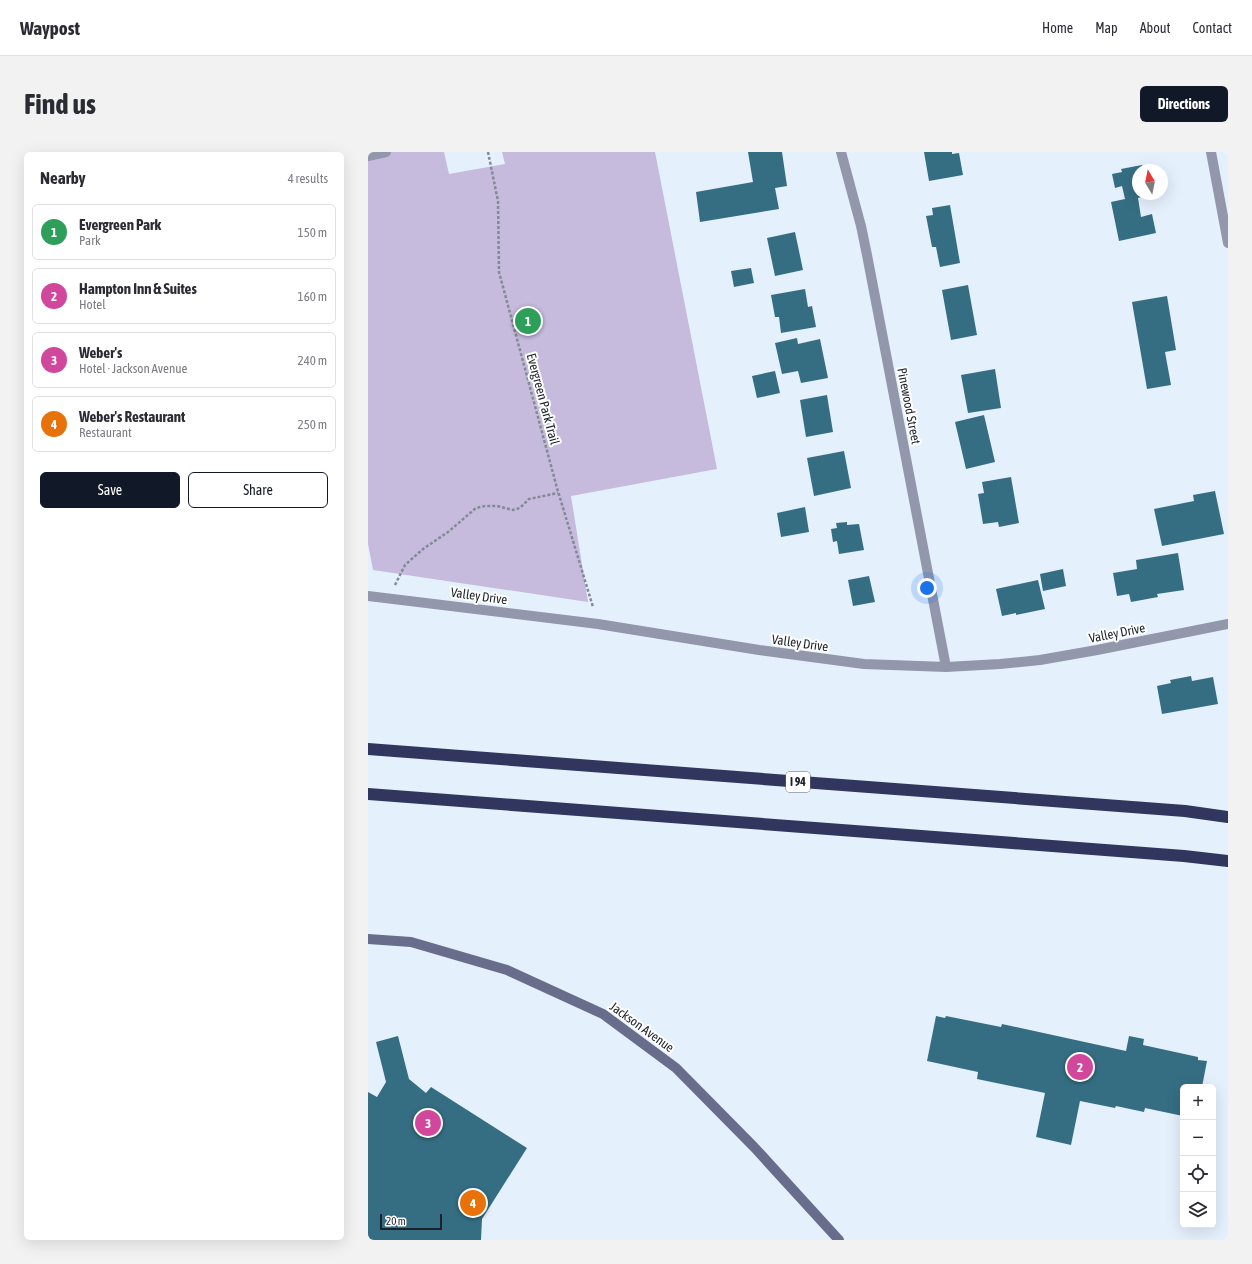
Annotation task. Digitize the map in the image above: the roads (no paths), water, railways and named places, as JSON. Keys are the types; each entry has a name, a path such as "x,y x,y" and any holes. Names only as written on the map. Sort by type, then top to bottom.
{"highway":[{"name":"I 94","path":"368,749 1185,811 1228,817"},
{"path":"368,794 1184,856 1228,862"}],"main road":[{"name":"Jackson Avenue","path":"368,939 411,942 507,970 603,1014 676,1068 754,1147 839,1240"}],"street":[{"path":"368,156 386,152"},
{"name":"Pinewood Street","path":"841,152 861,226 867,255 946,667"},
{"path":"1211,152 1228,243"},
{"name":"Valley Drive","path":"368,596 598,624 759,650 864,664 946,667 1040,660 1228,624"}],"place":[{"name":"Evergreen Park","path":"528,321"},
{"name":"Hampton Inn & Suites","path":"1080,1067"},
{"name":"Weber's","path":"428,1123"},
{"name":"Weber's Restaurant","path":"473,1203"}]}
